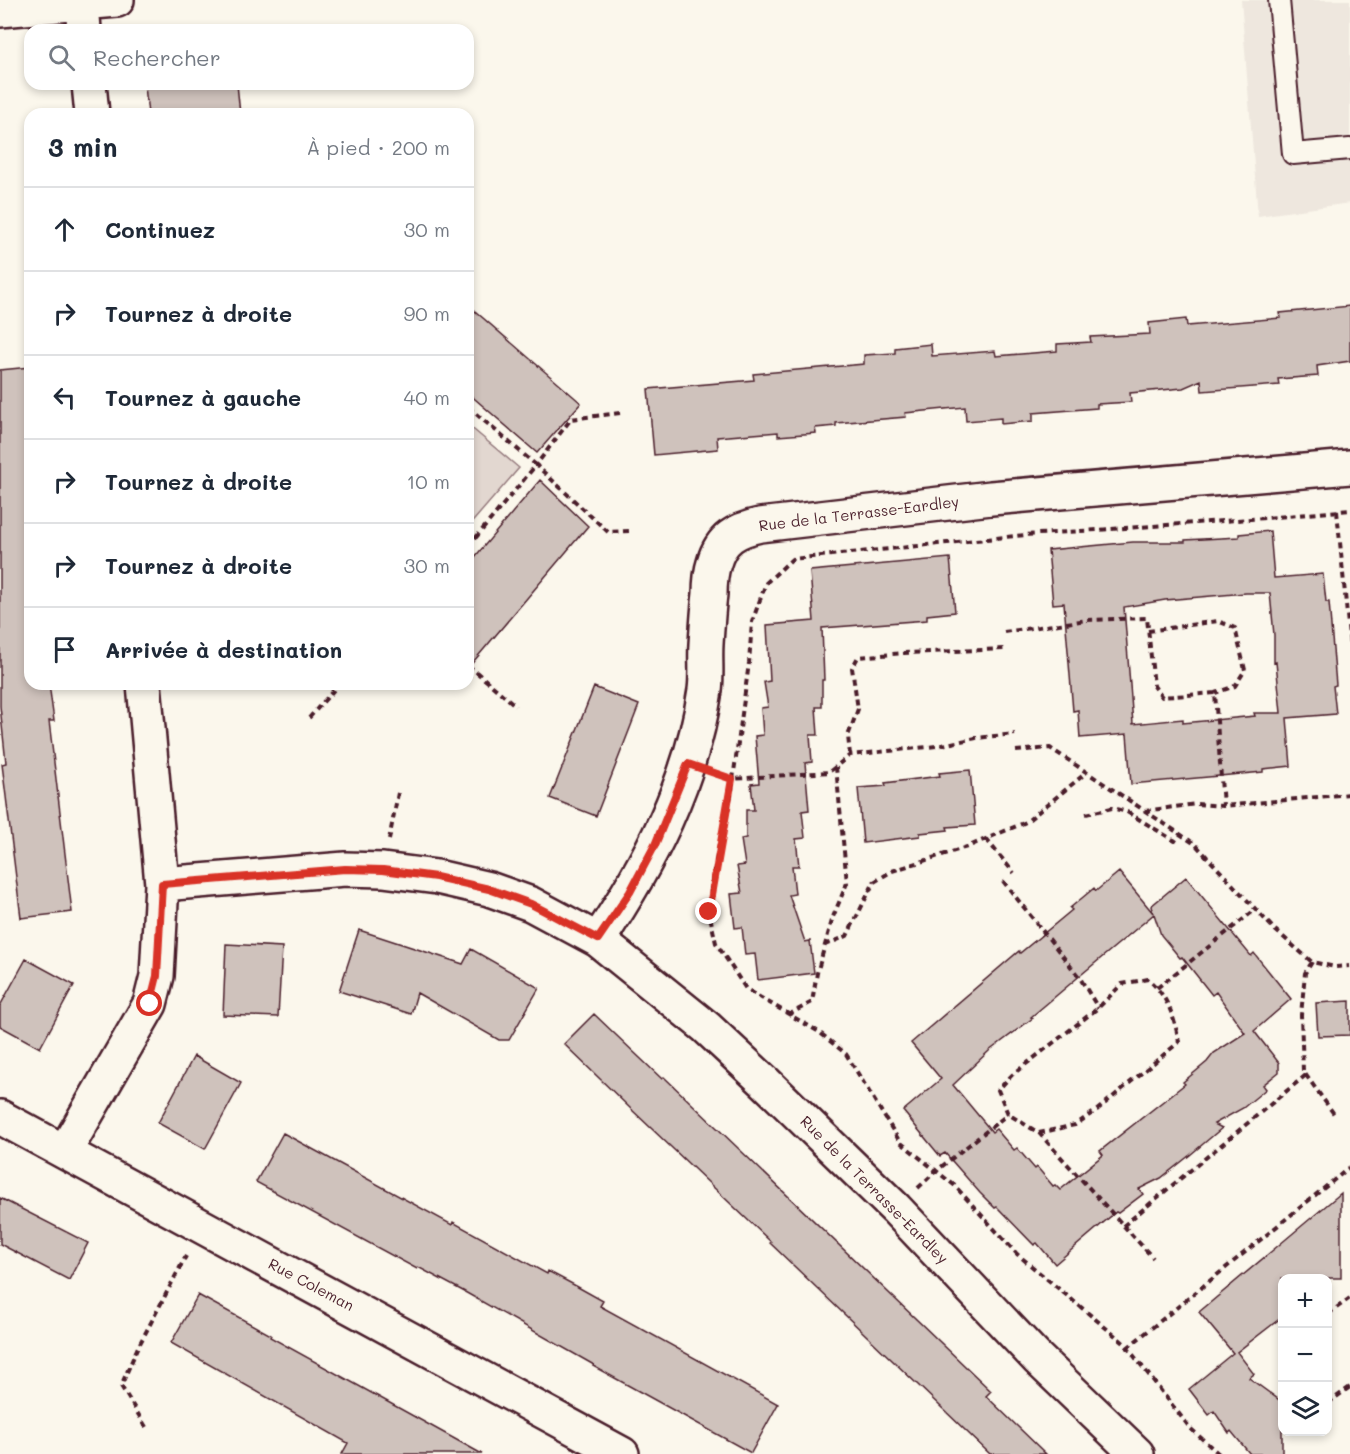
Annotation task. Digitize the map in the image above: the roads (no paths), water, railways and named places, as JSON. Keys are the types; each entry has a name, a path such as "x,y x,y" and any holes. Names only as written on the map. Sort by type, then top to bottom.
{"street":[{"path":"0,10 83,16 117,0"},
{"path":"90,90 91,108"},
{"name":"Rue de la Terrasse-Eardley","path":"598,939 630,892 655,845 688,764 698,728 705,687 706,644 714,562 725,540 741,529 991,498 1350,467"},
{"path":"65,1152 150,1004 157,976 162,884 145,690"},
{"name":"Rue de la Terrasse-Eardley","path":"162,884 345,869 383,870 436,877 489,889 531,904 598,939 706,1027 896,1209 1037,1358 1137,1454"},
{"name":"Rue Coleman","path":"0,1117 622,1454"}],"lane":[{"path":"1279,0 1293,154 1350,149"}]}
